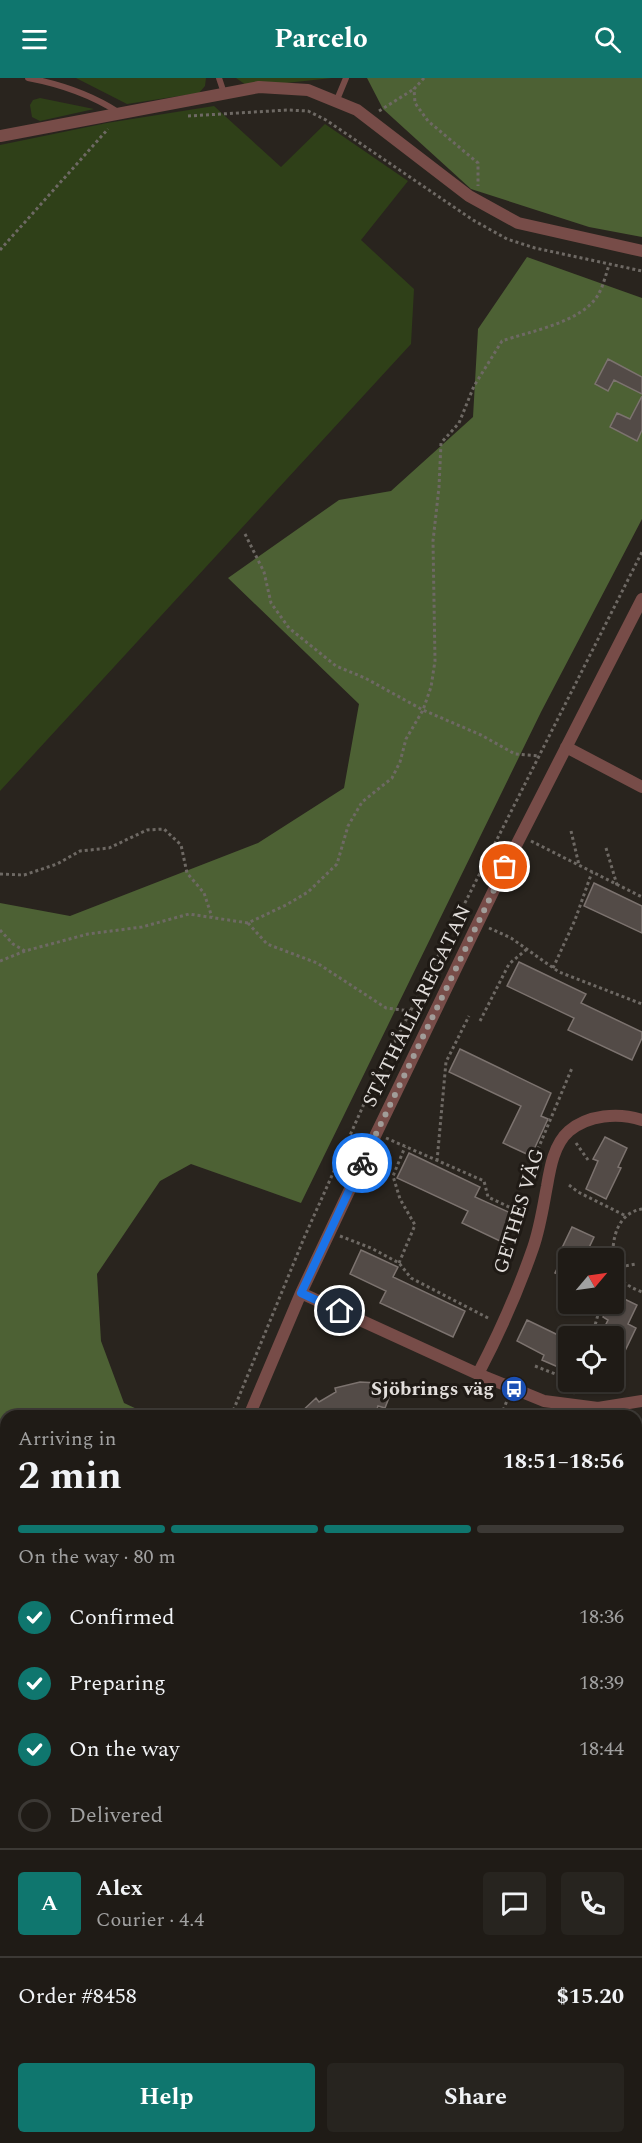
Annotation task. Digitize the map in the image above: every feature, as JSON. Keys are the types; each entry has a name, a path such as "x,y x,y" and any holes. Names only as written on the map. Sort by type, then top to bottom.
{"street":[{"path":"0,136 260,87 308,90 357,110 478,201 518,223 642,251"},
{"name":"STÅTHÅLLAREGATAN","path":"252,1410 301,1293 376,1134 566,747 642,599"},
{"path":"566,747 642,787"},
{"name":"GETHES VÄG","path":"478,1374 533,1247 550,1168 557,1148 567,1132 584,1122 602,1116 631,1116 642,1120"},
{"path":"301,1293 478,1374 544,1401 598,1408 642,1401"}],"lane":[{"path":"28,78 57,84 101,101 119,113"},
{"path":"219,78 224,93"},
{"path":"336,102 346,78"}],"path":[{"path":"367,118 414,89 424,78"},
{"path":"414,89 416,103 428,121 478,163 478,201 472,220"},
{"path":"182,116 308,111 326,120 472,220 507,239 535,248 642,271"},
{"path":"0,250 109,128 116,126"},
{"path":"0,961 26,951 88,934 142,927 189,914 248,923 308,892 338,864 348,826 362,802 392,778 400,762 406,739 423,710 431,687 435,660 433,541 441,443 459,423 474,386 502,342 551,327 581,312 598,296 609,265"},
{"path":"245,534 264,572 271,603 289,628 336,666 365,678 423,710 481,735 515,754 539,756"},
{"path":"233,1410 309,1227 368,1095 642,552"},
{"path":"0,874 24,875 57,864 80,851 110,848 147,830 164,829 182,845 187,873 204,893 212,918"},
{"path":"571,831 579,865"},
{"path":"522,836 642,897"},
{"path":"606,848 617,885"},
{"path":"554,968 575,920 592,872"},
{"path":"248,923 267,944 317,963 386,1008 410,1011"},
{"path":"479,924 511,938 554,968 642,1004"},
{"path":"0,930 13,944 26,951"},
{"path":"480,1021 509,964 527,949"},
{"path":"437,1161 446,1062 469,1016"},
{"path":"550,1168 533,1161 572,1068"},
{"path":"567,1132 588,1160"},
{"path":"376,1134 484,1181 488,1197 540,1222"},
{"path":"399,1263 415,1225 400,1199 393,1176 405,1147"},
{"path":"569,1185 578,1192 626,1216"},
{"path":"614,1248 615,1232 622,1219 633,1211 642,1209"},
{"path":"330,1232 371,1248 399,1263 411,1278 501,1324"},
{"path":"624,1266 636,1264"},
{"path":"624,1282 642,1292"},
{"path":"535,1366 558,1375"},
{"path":"503,1410 512,1388"}],"green space":[{"path":"76,78 206,78 205,86 199,93 127,104"},
{"path":"236,78 332,78 249,87"},
{"path":"367,78 642,78 642,237 589,227 471,189 383,109"},
{"path":"40,98 94,109 40,121 32,117 30,105 33,100"},
{"path":"214,106 281,167 325,124 408,181 361,240 414,289 411,344 0,791 0,145 107,123"},
{"path":"527,257 642,298 642,519 541,712 301,1203 191,1164 160,1181 97,1274 101,1341 124,1403 139,1410 0,1410 0,903 70,916 258,843 344,788 359,704 228,578 339,500 391,491 473,417 478,329"}],"building":[{"path":"608,359 642,377 642,394 614,380 608,391 595,384"},
{"path":"642,396 642,430 637,441 610,427 617,413 630,419"},
{"path":"594,883 642,906 642,933 584,906"},
{"path":"519,962 586,994 581,1003 642,1032 642,1038 632,1060 568,1030 574,1018 507,986"},
{"path":"460,1049 551,1093 541,1116 548,1119 531,1156 503,1143 521,1106 449,1072"},
{"path":"605,1137 627,1148 618,1167 621,1168 606,1199 586,1189 598,1161 593,1159"},
{"path":"409,1153 480,1187 475,1197 515,1215 502,1242 462,1223 468,1211 397,1178"},
{"path":"572,1227 594,1237 589,1248 562,1248"},
{"path":"361,1250 398,1267 393,1277 465,1311 453,1337 380,1303 386,1291 350,1274"},
{"path":"624,1299 637,1305 628,1324 636,1328 624,1353 624,1326 605,1326 608,1320 603,1317 605,1314 624,1314"},
{"path":"527,1320 558,1335 558,1367 542,1360 544,1355 517,1341"},
{"path":"360,1382 379,1383 393,1387 385,1408 378,1406 377,1410 303,1410 316,1398 319,1402 336,1392 335,1388"}],"way so far":[{"path":"362,1163 505,867"}],"place":[{"name":"Sjöbrings väg","path":"514,1389"}],"route":[{"path":"340,1311 301,1293 362,1163"}]}
